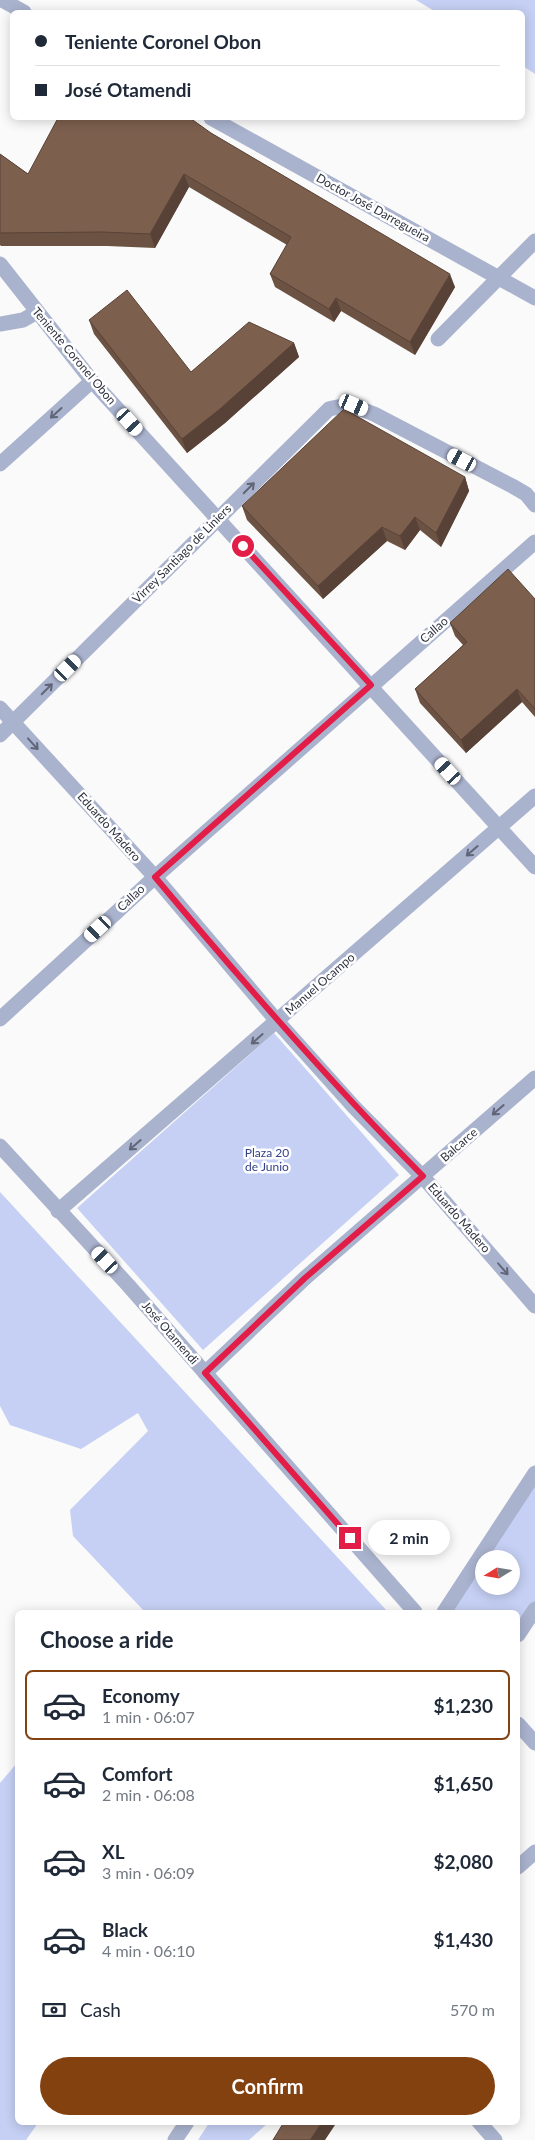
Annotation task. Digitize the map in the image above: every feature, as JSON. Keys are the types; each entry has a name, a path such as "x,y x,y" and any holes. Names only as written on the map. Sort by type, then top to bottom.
{"street":[{"path":"2,0 20,10"},
{"name":"Doctor José Darregueira","path":"215,120 535,298"},
{"path":"438,338 535,241"},
{"name":"Teniente Coronel Obon","path":"0,264 92,381 371,685 535,868"},
{"path":"0,324 23,320 37,312"},
{"path":"0,464 92,381"},
{"name":"Virrey Santiago de Liniers","path":"0,735 329,409 354,405 376,415 514,487 526,494 535,505"},
{"name":"Callao","path":"0,1019 155,877 535,542"},
{"name":"Eduardo Madero","path":"0,708 155,877 277,1021 354,1107 423,1176 535,1306"},
{"name":"Manuel Ocampo","path":"58,1211 535,796"},
{"name":"Balcarce","path":"205,1373 305,1278 535,1078"},
{"name":"José Otamendi","path":"0,1146 128,1285 413,1610"},
{"path":"445,1610 535,1473"},
{"path":"520,1633 535,1609"},
{"path":"520,1726 535,1743"},
{"path":"520,1865 535,1852"},
{"path":"175,2140 185,2125"},
{"path":"482,2125 495,2140"}],"green space":[{"path":"416,0 535,0 535,74 525,67 525,10 433,10"},
{"name":"Plaza 20 de Junio","path":"274,1033 399,1175 203,1350 77,1208"},
{"path":"0,1192 386,1610 143,1610 73,1536 70,1510 148,1431 138,1413 81,1449 10,1425 0,1406"},
{"path":"535,1473 535,1609 520,1632 520,1610 445,1610 475,1565 475,1595 520,1595 520,1550 485,1550"},
{"path":"15,1765 15,2125 37,2125 26,2140 0,2140 0,1783"},
{"path":"208,2125 266,2125 249,2140 198,2140"}],"building":[{"path":"57,120 193,120 211,133 450,274 410,342 336,298 329,309 270,274 291,237 184,174 150,234 102,232 0,233 0,154 28,174"},
{"path":"127,290 191,372 249,322 294,343 220,409 182,439 89,320"},
{"path":"344,409 465,477 436,533 415,517 400,536 382,527 318,586 242,506"},
{"path":"508,569 535,599 535,709 517,689 461,740 415,689 467,642 450,623"},
{"path":"282,2125 320,2125 310,2140 273,2140"}],"route":[{"path":"243,546 371,685 155,877 277,1021 354,1107 423,1176 305,1278 205,1373 350,1538"}]}
